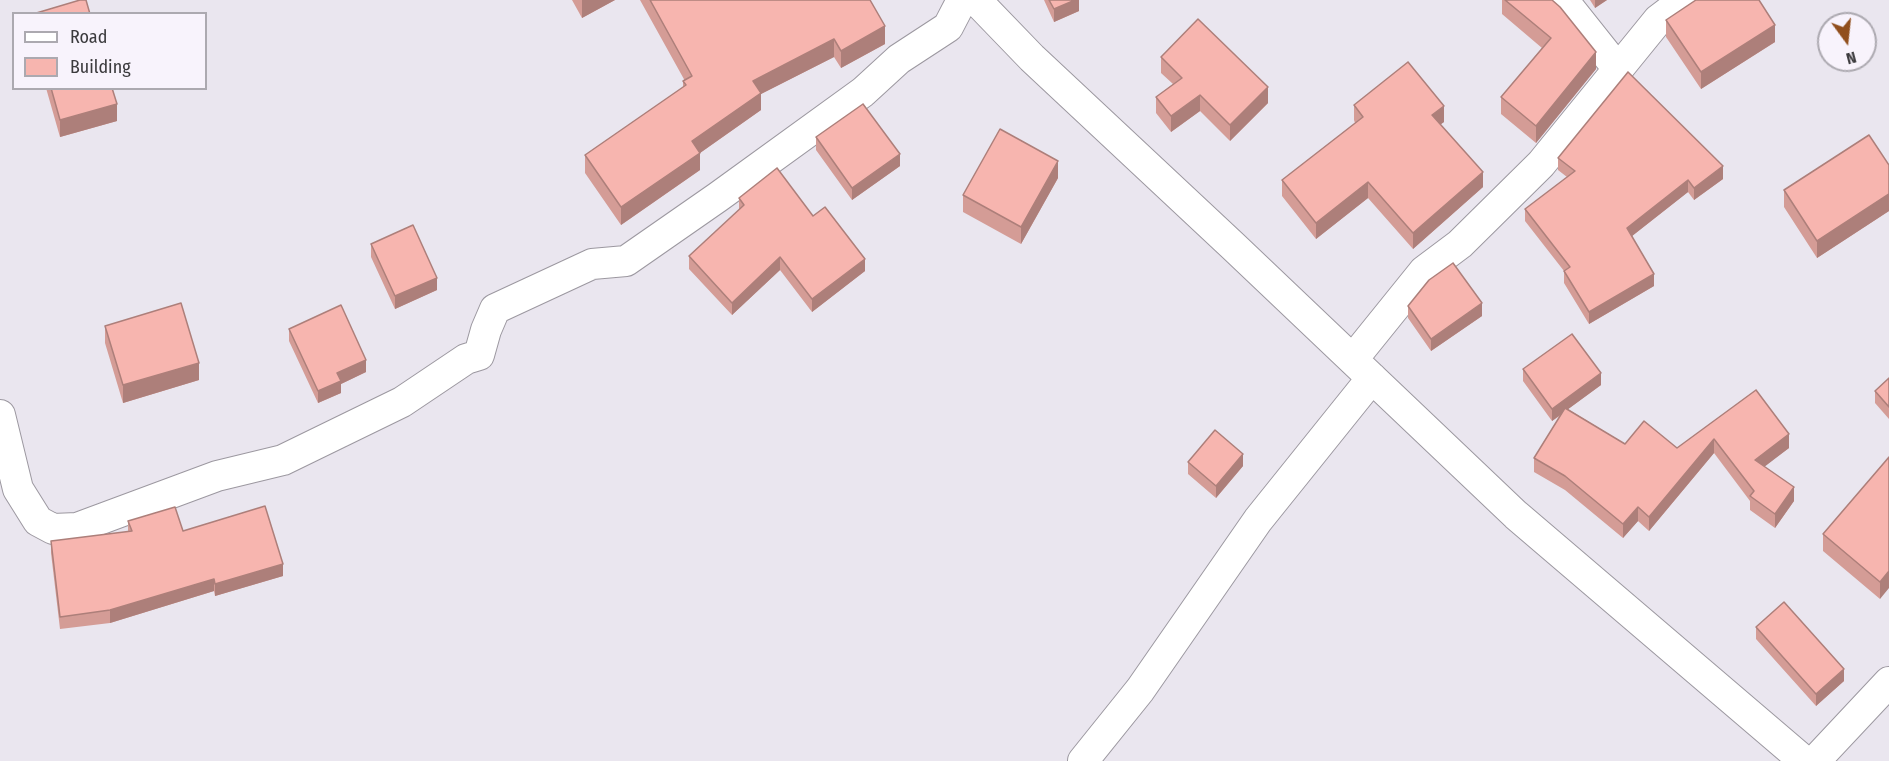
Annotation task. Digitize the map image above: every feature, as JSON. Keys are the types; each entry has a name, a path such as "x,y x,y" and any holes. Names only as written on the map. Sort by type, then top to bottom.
{"street":[{"path":"0,416 18,489 38,521 53,529 77,528 217,476 283,460 402,402 466,359 479,355 495,309 592,264 626,261 635,255 863,92 899,59 948,27 962,0"},
{"path":"976,0 1032,58 1516,515 1804,761"},
{"path":"1559,0 1567,6 1618,69"},
{"path":"1083,761 1140,690 1362,369 1424,271 1460,244 1541,164 1658,20 1684,0"},
{"path":"1815,761 1889,682"}],"building":[{"path":"86,0 89,12 40,12"},
{"path":"650,0 870,0 885,26 841,51 834,39 753,81 761,93 692,141 700,153 621,207 585,155 686,85 683,81 692,76"},
{"path":"1049,0 1075,0 1054,9"},
{"path":"1505,0 1552,0 1596,52 1536,126 1501,97 1551,38"},
{"path":"1696,0 1759,0 1775,25 1701,72 1666,20"},
{"path":"1198,19 1268,87 1230,125 1200,95 1171,116 1156,97 1182,78 1161,57"},
{"path":"1408,62 1444,106 1432,115 1483,172 1413,233 1368,182 1316,223 1282,180 1363,117 1354,105"},
{"path":"1628,72 1723,166 1694,188 1688,180 1627,228 1654,274 1589,312 1564,271 1570,267 1525,209 1575,171 1558,158"},
{"path":"52,90 113,90 117,104 60,120"},
{"path":"863,104 900,154 852,188 816,137"},
{"path":"1000,129 1058,161 1021,227 963,195"},
{"path":"1869,135 1889,165 1889,194 1817,241 1784,190"},
{"path":"777,168 813,216 825,207 865,259 812,299 780,257 732,303 689,256 744,205 739,198"},
{"path":"413,225 437,278 395,296 371,244"},
{"path":"1453,263 1482,303 1431,339 1408,306 1429,280"},
{"path":"181,303 199,363 123,385 105,326"},
{"path":"341,305 366,360 337,373 341,381 318,391 289,329"},
{"path":"1572,334 1601,373 1552,409 1523,369"},
{"path":"1889,378 1889,407 1875,391"},
{"path":"1756,390 1789,434 1755,460 1794,487 1775,514 1750,496 1754,491 1714,439 1649,517 1638,507 1623,524 1565,476 1534,458 1565,408 1625,444 1644,421 1677,448"},
{"path":"1215,430 1243,454 1216,486 1188,462"},
{"path":"1889,457 1889,571 1880,582 1823,534"},
{"path":"265,506 283,564 215,584 214,579 110,610 60,617 51,541 132,531 128,521 175,507 183,531"},
{"path":"1784,602 1844,669 1816,694 1756,627"}]}
